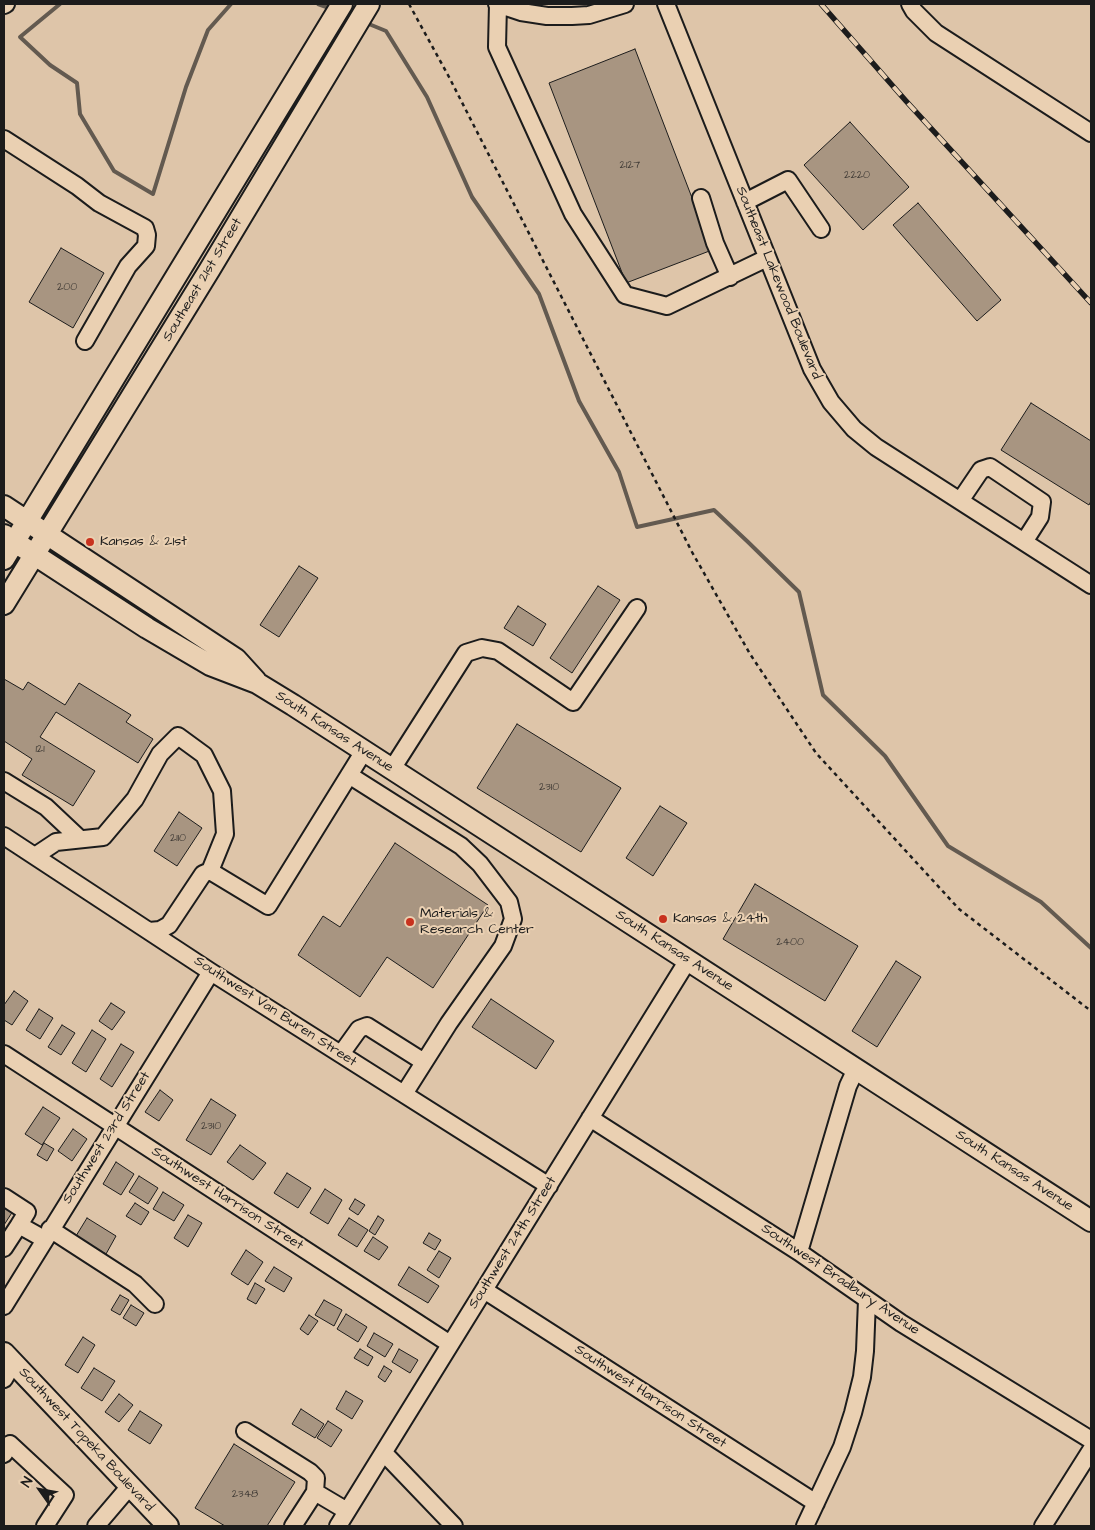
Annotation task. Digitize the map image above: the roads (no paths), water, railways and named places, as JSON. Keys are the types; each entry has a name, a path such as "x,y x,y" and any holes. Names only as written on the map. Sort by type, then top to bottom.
{"main road":[{"name":"Southeast 21st Street","path":"7,545 27,522 342,4"},
{"name":"Southeast 21st Street","path":"4,604 210,269 369,4"},
{"name":"South Kansas Avenue","path":"4,506 236,659 257,682"},
{"name":"South Kansas Avenue","path":"7,545 34,555 147,628 210,665 257,682 1091,1221"},
{"name":"Southwest Topeka Boulevard","path":"7,1365 168,1526"}],"street":[{"path":"625,4 589,14 572,16 547,16 521,12 498,4 497,46 573,214 625,295 667,306 767,258"},
{"name":"Southeast Lakewood Boulevard","path":"666,4 812,369 823,390 844,419 876,447 1091,585"},
{"path":"910,4 936,34 1091,133"},
{"path":"4,138 77,186 99,203 144,228 147,235 146,246 128,266 85,341"},
{"path":"745,202 788,180 821,229"},
{"path":"701,198 715,243 730,277"},
{"path":"960,501 980,470 990,467 1042,502 1040,517 1024,542"},
{"path":"392,769 466,653 482,648 498,651 573,702 637,608"},
{"path":"35,856 56,842 104,837 135,799 160,754 178,736 204,755 222,790 225,834 210,871 203,874 169,925 160,930 149,931"},
{"path":"210,871 268,906 364,751"},
{"path":"349,775 461,846 480,864 509,902 513,919 503,946 449,1023 404,1094"},
{"path":"4,781 46,807 80,839"},
{"name":"Southwest Van Buren Street","path":"4,836 211,972 549,1186"},
{"name":"Southwest 24th Street","path":"338,1526 688,960"},
{"name":"Southwest 23rd Street","path":"4,1306 211,972"},
{"path":"341,1054 359,1029 366,1026 424,1062"},
{"name":"Southwest Harrison Street","path":"4,1054 450,1344"},
{"path":"800,1252 848,1086 856,1069"},
{"name":"Southwest Bradbury Avenue","path":"590,1118 800,1252 902,1323 1091,1440"},
{"path":"4,1197 28,1212 4,1248"},
{"path":"19,1224 47,1234 135,1284 155,1304"},
{"name":"Southwest Harrison Street","path":"484,1290 816,1503"},
{"path":"805,1526 842,1447 853,1413 862,1377 867,1300"},
{"path":"245,1431 310,1472 316,1478 315,1492 292,1526"},
{"path":"4,1454 10,1444 65,1495 45,1526"},
{"path":"1043,1526 1091,1450"},
{"path":"384,1453 454,1526"},
{"path":"103,1523 130,1486"},
{"path":"315,1492 347,1511"}],"waterway":[{"path":"60,4 20,37 50,65 77,83 80,114 114,171 153,194 186,87 208,30 231,4"},
{"path":"318,4 332,9"},
{"path":"364,22 386,31 427,97 472,197 539,294 579,401 619,472 637,527 714,510 799,592 823,695 885,756 948,846 1041,902 1091,948"}],"railway":[{"path":"821,4 906,101 1091,303"}],"place":[{"name":"Kansas & 21st","path":"90,542"},
{"name":"Kansas & 24th","path":"663,919"},
{"name":"Materials & Research Center","path":"410,922"}]}
